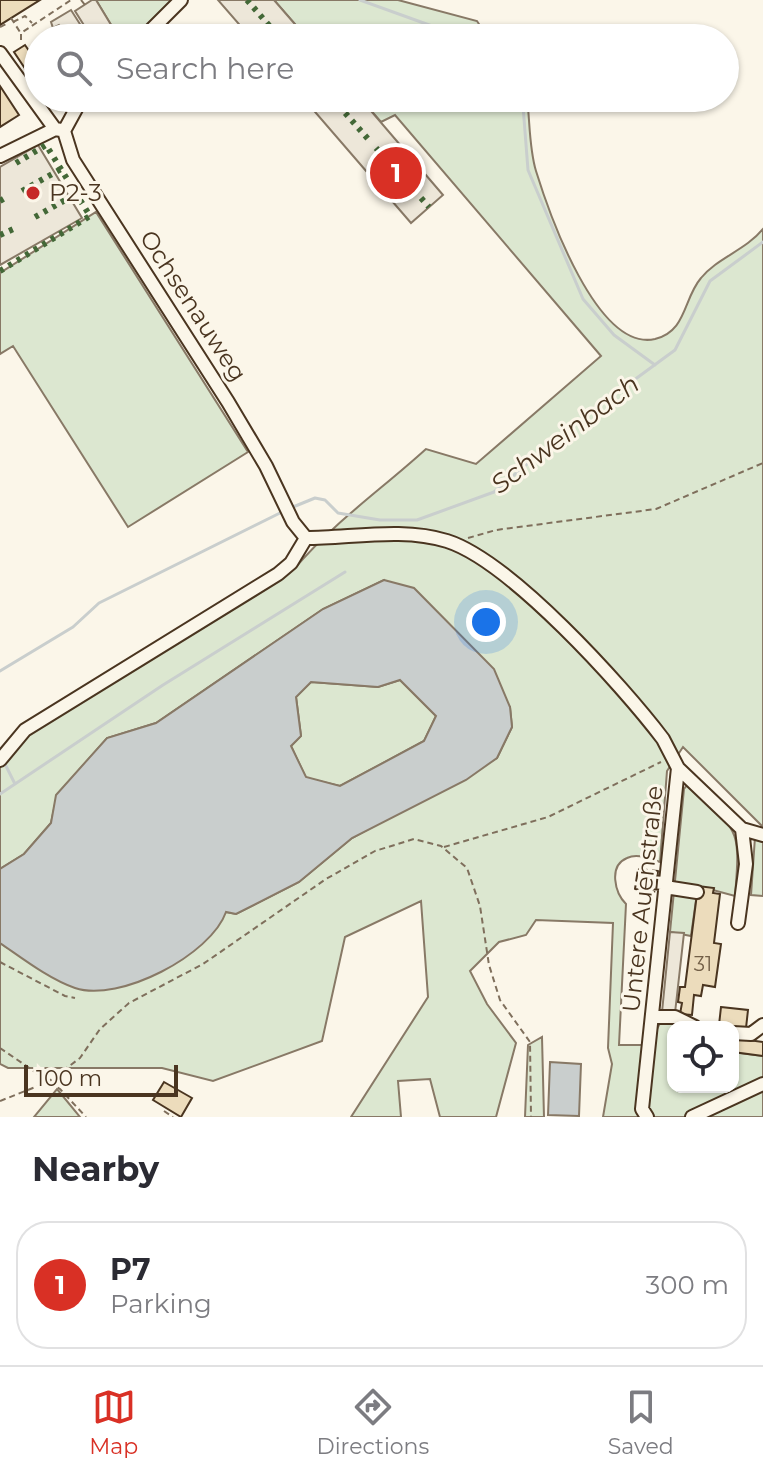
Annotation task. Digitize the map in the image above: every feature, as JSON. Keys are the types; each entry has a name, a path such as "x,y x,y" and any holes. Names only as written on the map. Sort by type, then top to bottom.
{"street":[{"path":"157,24 181,0"},
{"name":"Ochsenauweg","path":"0,53 24,84"},
{"name":"Ochsenauweg","path":"45,112 228,402 306,538"},
{"path":"0,156 59,130 72,112"},
{"name":"Untere Auenstraße","path":"306,538 387,535 448,541 519,585 650,722 675,762 666,885 642,1109 647,1117"},
{"path":"3,756 37,722 278,574 291,563 306,538"},
{"path":"675,762 742,829 763,835"},
{"path":"738,923 746,864 742,829"},
{"path":"648,882 697,892"},
{"path":"653,1017 675,1017 683,1021"},
{"path":"739,1033 751,1034 763,1025"},
{"path":"692,1117 763,1084"}],"path":[{"path":"58,0 61,6"},
{"path":"21,40 21,33 12,20 25,16 33,23 71,0"},
{"path":"81,0 85,5"},
{"path":"56,10 60,17"},
{"path":"0,27 6,24"},
{"path":"448,541 496,530 656,509 763,463"},
{"path":"442,847 548,817 675,762"},
{"path":"0,1101 48,1082 80,1058 100,1029 129,1003 194,970 326,879 375,851 414,839 442,847 467,868 480,906 489,965 500,1000 530,1042 531,1117"},
{"path":"0,962 65,996 75,998"},
{"path":"0,1048 60,1089 86,1117"},
{"path":"164,1111 173,1117"}],"green space":[{"path":"96,0 172,0 148,24 111,24"},
{"path":"274,0 398,0 479,24 295,24"},
{"path":"372,112 528,112 534,162 564,246 595,303 614,324 634,337 655,339 673,329 701,278 763,229 763,827 683,747 667,771 660,862 639,856 627,858 617,867 615,880 626,904 619,1045 649,1045 661,1021 667,1021 667,1093 739,1093 739,1053 763,1056 763,1117 603,1117 612,1064 608,1048 613,923 536,920 526,935 499,942 470,971 487,1004 516,1043 496,1117 440,1117 430,1079 398,1081 401,1117 351,1117 428,997 421,901 345,937 322,1041 213,1081 162,1068 8,1068 0,1064 0,943 22,957 226,912 236,914 299,882 352,838 497,758 512,727 510,707 384,580 323,609 156,723 107,738 57,795 51,823 24,854 0,869 0,766 28,733 295,568 342,521 426,449 476,464 601,356 395,115 381,122"},
{"path":"96,212 248,452 128,527 13,346 0,354 0,273"},
{"path":"400,680 436,716 424,741 340,786 306,778 291,746 301,736 296,697 311,682 378,687"},
{"path":"688,784 726,822 736,842 737,855 735,896 698,886 691,936 670,932 684,789"},
{"path":"755,837 763,839 763,896 751,895"},
{"path":"542,1037 544,1117 525,1117 528,1045"},
{"path":"57,1089 80,1117 34,1117"}],"shaded area":[{"path":"96,0 111,24 83,24 75,11"},
{"path":"218,0 274,0 295,24 239,24"},
{"path":"71,10 80,24 52,24 51,22"},
{"path":"315,112 372,112 443,195 411,223"},
{"name":"P2-3","path":"38,145 82,218 0,265 0,167"},
{"path":"384,580 414,588 494,669 510,707 512,727 497,758 466,780 352,838 299,882 236,914 226,912 202,944 183,959 138,982 94,991 75,988 46,974 0,943 0,869 24,854 51,823 56,795 107,738 156,723 323,609","holes":["400,680 436,716 424,741 340,786 306,777 291,746 301,736 296,697 311,682 378,687"]},
{"path":"670,932 684,933 675,1013 662,1012"},
{"path":"550,1062 581,1064 579,1116 548,1115"}],"building":[{"path":"0,0 40,0 0,25"},
{"path":"24,46 24,67 14,52"},
{"path":"0,86 19,115 0,127"},
{"path":"698,886 714,888 713,893 720,894 714,943 721,944 715,987 703,985 701,996 694,995 692,1015 680,1014 680,987 685,987"},
{"path":"721,1007 748,1010 746,1028 739,1027 739,1021 719,1021"},
{"path":"739,1039 763,1042 763,1056 739,1053"},
{"path":"164,1082 192,1098 181,1117 153,1100"}],"waterway":[{"name":"Schweinbach","path":"360,0 426,24"},
{"name":"Schweinbach","path":"523,112 528,170 583,299 614,335 655,365"},
{"name":"Schweinbach","path":"293,507 315,498 325,500 338,513 380,520 417,520 494,492 574,424 675,350 710,281 763,242"},
{"name":"Schweinbach","path":"0,671 73,627 99,603 282,512"},
{"name":"Schweinbach","path":"0,794 163,685 345,572"},
{"name":"Schweinbach","path":"4,762 14,782"}],"hedge":[{"path":"247,0 268,24"},
{"path":"344,112 368,139"},
{"path":"0,271 90,216 46,145 11,166"},
{"path":"376,148 413,189"},
{"path":"22,191 61,169"},
{"path":"35,217 76,194"},
{"path":"0,201 5,198"},
{"path":"421,198 429,207"},
{"path":"0,235 18,227"}],"fence":[{"path":"638,869 658,871 656,892 635,889 638,869"}],"place":[{"name":"P7","path":"396,173"},
{"name":"P2-3","path":"33,193"}]}
